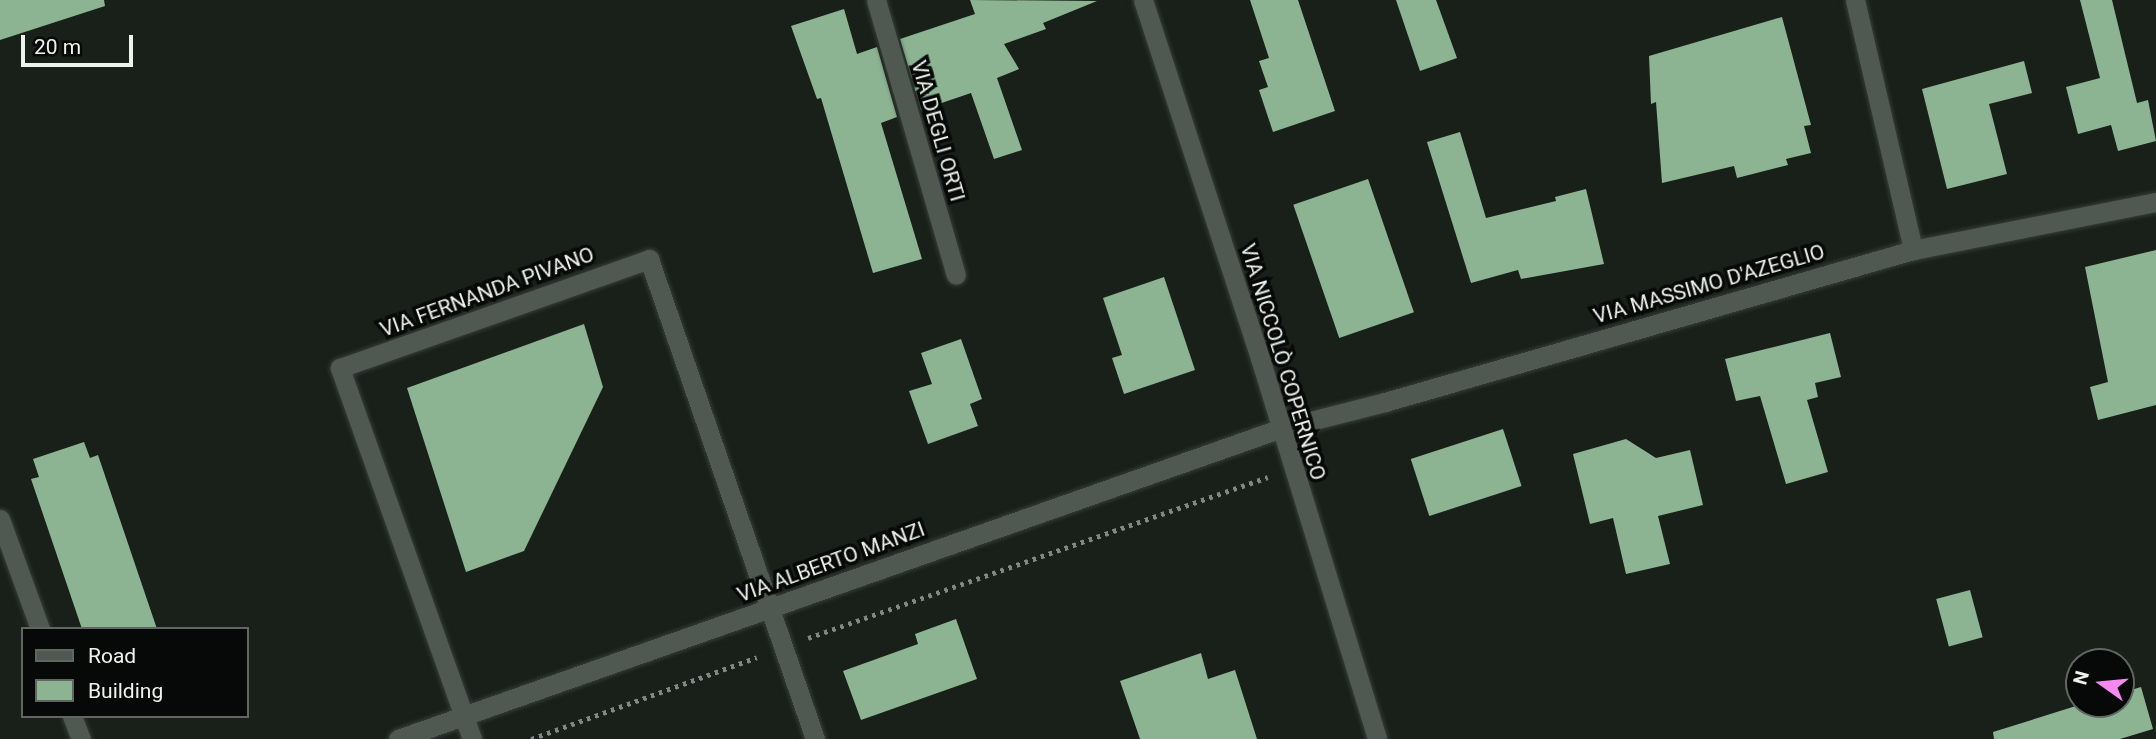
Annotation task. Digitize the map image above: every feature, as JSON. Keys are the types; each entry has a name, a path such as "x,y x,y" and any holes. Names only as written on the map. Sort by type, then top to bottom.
{"street":[{"name":"VIA DEGLI ORTI","path":"876,0 956,275"},
{"name":"VIA NICCOLÒ COPERNICO","path":"1143,0 1260,358 1279,429 1377,739"},
{"path":"1855,0 1913,250"},
{"name":"VIA MASSIMO D'AZEGLIO","path":"1279,429 1384,402 1913,250 2156,202"},
{"name":"VIA FERNANDA PIVANO","path":"464,716 340,368 636,263 649,259 770,608"},
{"name":"VIA ALBERTO MANZI","path":"398,739 1279,429"},
{"path":"0,519 39,627"},
{"path":"770,608 815,739"},
{"path":"464,716 472,739"},
{"path":"73,718 80,739"}],"path":[{"path":"531,739 783,647 1276,474"}],"building":[{"path":"0,0 104,0 105,6 0,40"},
{"path":"970,0 1097,1 1043,23 1046,29 1004,44 1019,69 997,78 1022,150 994,159 971,93 921,110 900,39 975,14"},
{"path":"1250,0 1298,0 1335,111 1273,132 1259,90 1268,87 1259,61 1269,58"},
{"path":"1396,0 1436,0 1457,58 1420,71"},
{"path":"2080,0 2112,0 2137,103 2148,100 2156,141 2118,151 2111,125 2078,134 2066,87 2100,78"},
{"path":"844,9 857,54 877,47 897,117 881,123 922,259 873,273 821,98 817,99 791,26"},
{"path":"1782,17 1811,125 1804,126 1811,153 1786,159 1788,165 1737,178 1734,166 1662,183 1656,102 1651,104 1649,56"},
{"path":"2024,61 2032,93 1989,104 2007,174 1947,189 1922,89"},
{"path":"1460,132 1486,218 1556,201 1555,197 1586,189 1604,264 1521,279 1518,270 1471,283 1427,142"},
{"path":"1368,179 1414,312 1339,338 1293,205"},
{"path":"2156,250 2156,405 2098,420 2090,387 2108,382 2085,267"},
{"path":"1164,277 1195,370 1124,394 1112,358 1122,355 1103,298"},
{"path":"584,324 603,387 524,551 466,572 407,388"},
{"path":"1830,333 1841,377 1815,383 1818,397 1807,400 1828,472 1786,484 1760,396 1736,401 1725,359"},
{"path":"961,339 982,399 970,404 978,426 928,444 909,391 932,384 921,353"},
{"path":"1503,429 1522,486 1429,516 1411,459"},
{"path":"1626,439 1656,458 1690,450 1703,505 1658,516 1670,564 1626,574 1613,518 1590,524 1573,454"},
{"path":"84,442 90,458 98,455 156,627 81,627 31,479 39,477 33,459"},
{"path":"1970,590 1983,637 1949,646 1936,599"},
{"path":"956,619 977,679 861,720 843,671 918,644 915,634"},
{"path":"1201,653 1208,679 1235,670 1257,739 1140,739 1120,681"},
{"path":"2141,687 2153,729 2120,739 1994,739 1993,732 2065,709 2065,718 2135,718 2135,689"}]}
